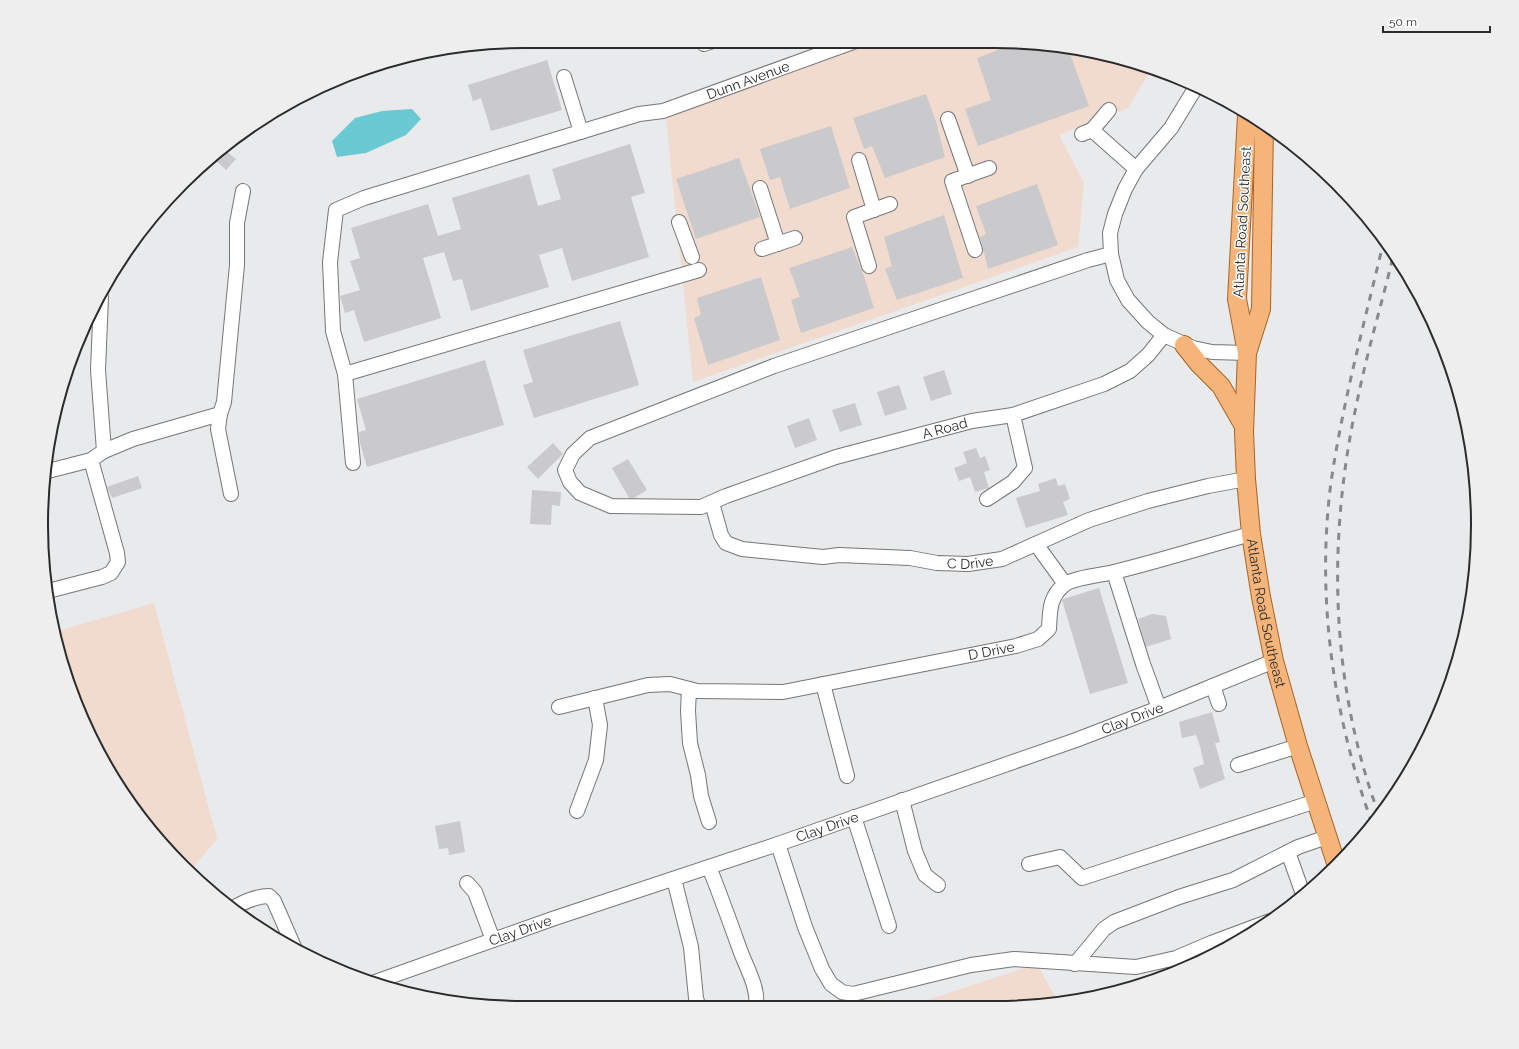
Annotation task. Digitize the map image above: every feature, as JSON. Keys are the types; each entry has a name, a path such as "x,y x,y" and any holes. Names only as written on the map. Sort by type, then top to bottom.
{"main road":[{"name":"Atlanta Road Southeast","path":"1247,120 1237,299 1247,353 1244,426 1246,479 1251,534 1261,597 1274,661 1298,746 1334,858"},
{"name":"Atlanta Road Southeast","path":"1247,353 1261,309 1264,131"},
{"path":"1184,344 1199,364 1221,386 1244,426"}],"street":[{"name":"Dunn Avenue","path":"345,374 333,331 330,262 336,210 364,198 639,114 663,111 837,48"},
{"path":"564,77 581,132"},
{"path":"1193,92 1171,128 1136,169 1125,189 1110,233 1111,254 1117,280 1128,300 1148,322 1164,335 1184,344 1212,352 1247,353"},
{"path":"1109,110 1087,132 1136,169"},
{"path":"948,119 968,176"},
{"path":"859,160 874,210"},
{"path":"975,250 952,181 989,168"},
{"path":"760,188 778,244"},
{"path":"231,494 218,429 220,414 224,402 237,265 237,223 244,191"},
{"path":"869,266 854,217 890,204"},
{"path":"679,222 692,258"},
{"path":"762,249 795,238"},
{"name":"A Road","path":"1111,254 1088,260 774,366 590,438 573,454 565,470 570,482 580,493 611,506 701,507 726,496 836,457 972,421 1014,415 1104,384 1130,371 1148,355 1164,335"},
{"path":"353,463 345,374 699,270"},
{"path":"101,307 98,370 104,451"},
{"path":"51,470 91,460 104,451 133,439 220,414"},
{"path":"987,499 1013,482 1025,468 1014,415"},
{"path":"52,590 102,578 111,573 118,562 117,553 91,460"},
{"name":"C Drive","path":"712,503 721,535 726,543 742,549 823,557 839,555 910,558 937,563 968,564 1002,559 1089,520 1148,501 1208,486 1246,479"},
{"path":"1036,544 1065,584 1251,534"},
{"path":"1114,572 1142,664 1159,708"},
{"name":"D Drive","path":"559,707 648,685 670,684 697,691 783,692 1016,646 1038,639 1049,629 1050,607 1054,595 1065,584"},
{"name":"Clay Drive","path":"382,979 555,918 778,844 1076,740 1274,661"},
{"path":"824,684 847,776"},
{"path":"1213,686 1219,704"},
{"path":"689,689 688,717 690,743 698,775 701,796 709,822"},
{"path":"577,811 596,760 600,725 595,698"},
{"path":"1238,765 1298,746"},
{"path":"902,800 915,851 925,875 938,885"},
{"path":"1029,864 1060,858 1082,878 1316,801"},
{"path":"854,817 889,926"},
{"path":"1075,964 1104,929 1114,922 1178,897 1234,880 1288,852 1327,837"},
{"path":"778,844 805,927 822,969 831,984 842,992 853,994 971,964 1014,960 1136,967 1170,960 1240,933"},
{"path":"1288,852 1301,889"},
{"path":"709,867 742,957 754,984 757,1001"},
{"path":"674,879 690,947 697,1001"},
{"path":"467,883 475,892 493,940"},
{"path":"238,906 263,896 269,896 274,901 291,940"}],"shaded area":[{"path":"857,48 1026,49 1087,57 1149,73 1128,108 1059,135 1084,183 1078,247 693,382 666,118"},
{"path":"154,603 217,839 194,867 166,839 146,815 112,763 84,707 73,678 60,631"},
{"path":"1037,964 1055,997 994,1001 923,1001"}],"water":[{"path":"412,109 421,119 406,135 366,153 337,157 332,141 355,118 382,111"}],"building":[{"path":"1002,48 1026,49 1070,54 1089,106 978,146 965,109 991,100 977,58"},
{"path":"547,60 562,110 491,131 481,98 473,101 468,85"},
{"path":"926,94 936,122 945,157 885,178 872,146 864,149 853,118"},
{"path":"831,126 850,188 790,209 780,177 770,180 760,149"},
{"path":"630,144 645,193 631,197 649,257 572,281 562,248 539,255 549,287 471,311 462,279 453,281 444,252 423,258 441,318 364,342 354,310 345,313 340,296 360,290 350,261 360,258 351,228 428,204 438,236 461,229 452,198 529,174 538,206 561,199 552,169"},
{"path":"227,152 236,159 226,170 216,161"},
{"path":"739,158 760,217 696,239 676,179"},
{"path":"1037,184 1058,245 988,269 980,237 986,234 976,206"},
{"path":"944,215 963,278 897,300 885,269 892,266 884,237"},
{"path":"852,247 864,276 874,308 801,333 791,300 800,297 789,268"},
{"path":"761,277 780,340 708,365 694,318 701,315 697,298"},
{"path":"620,321 639,385 534,418 523,385 533,382 523,350"},
{"path":"485,360 504,425 367,467 360,443 359,432 366,430 357,399"},
{"path":"944,370 952,394 931,401 923,377"},
{"path":"899,385 907,409 885,416 877,392"},
{"path":"855,403 862,425 840,432 832,410"},
{"path":"809,418 817,440 795,448 787,426"},
{"path":"553,443 563,454 538,479 527,467"},
{"path":"976,448 980,458 985,456 990,470 984,472 989,488 975,492 970,477 959,481 954,468 967,463 963,452"},
{"path":"628,459 647,490 634,498 629,498 612,468"},
{"path":"138,476 142,488 112,498 107,487"},
{"path":"1056,478 1058,486 1065,484 1070,499 1063,502 1068,515 1026,528 1016,498 1040,491 1038,484"},
{"path":"532,490 561,492 560,506 552,505 551,525 530,524"},
{"path":"1099,588 1128,683 1090,694 1062,600"},
{"path":"1152,614 1166,616 1171,639 1146,647 1138,619"},
{"path":"1212,712 1220,742 1215,743 1225,779 1200,789 1193,768 1204,764 1200,746 1196,735 1182,738 1179,722"},
{"path":"460,821 465,852 449,855 448,848 439,849 435,826"}],"railway":[{"path":"1370,818 1358,782 1338,698 1331,655 1327,612 1326,569 1327,525 1331,482 1336,452 1355,361 1382,247"},
{"path":"1377,809 1363,765 1351,714 1343,662 1338,610 1338,558 1341,506 1347,454 1361,383 1392,261"}]}
